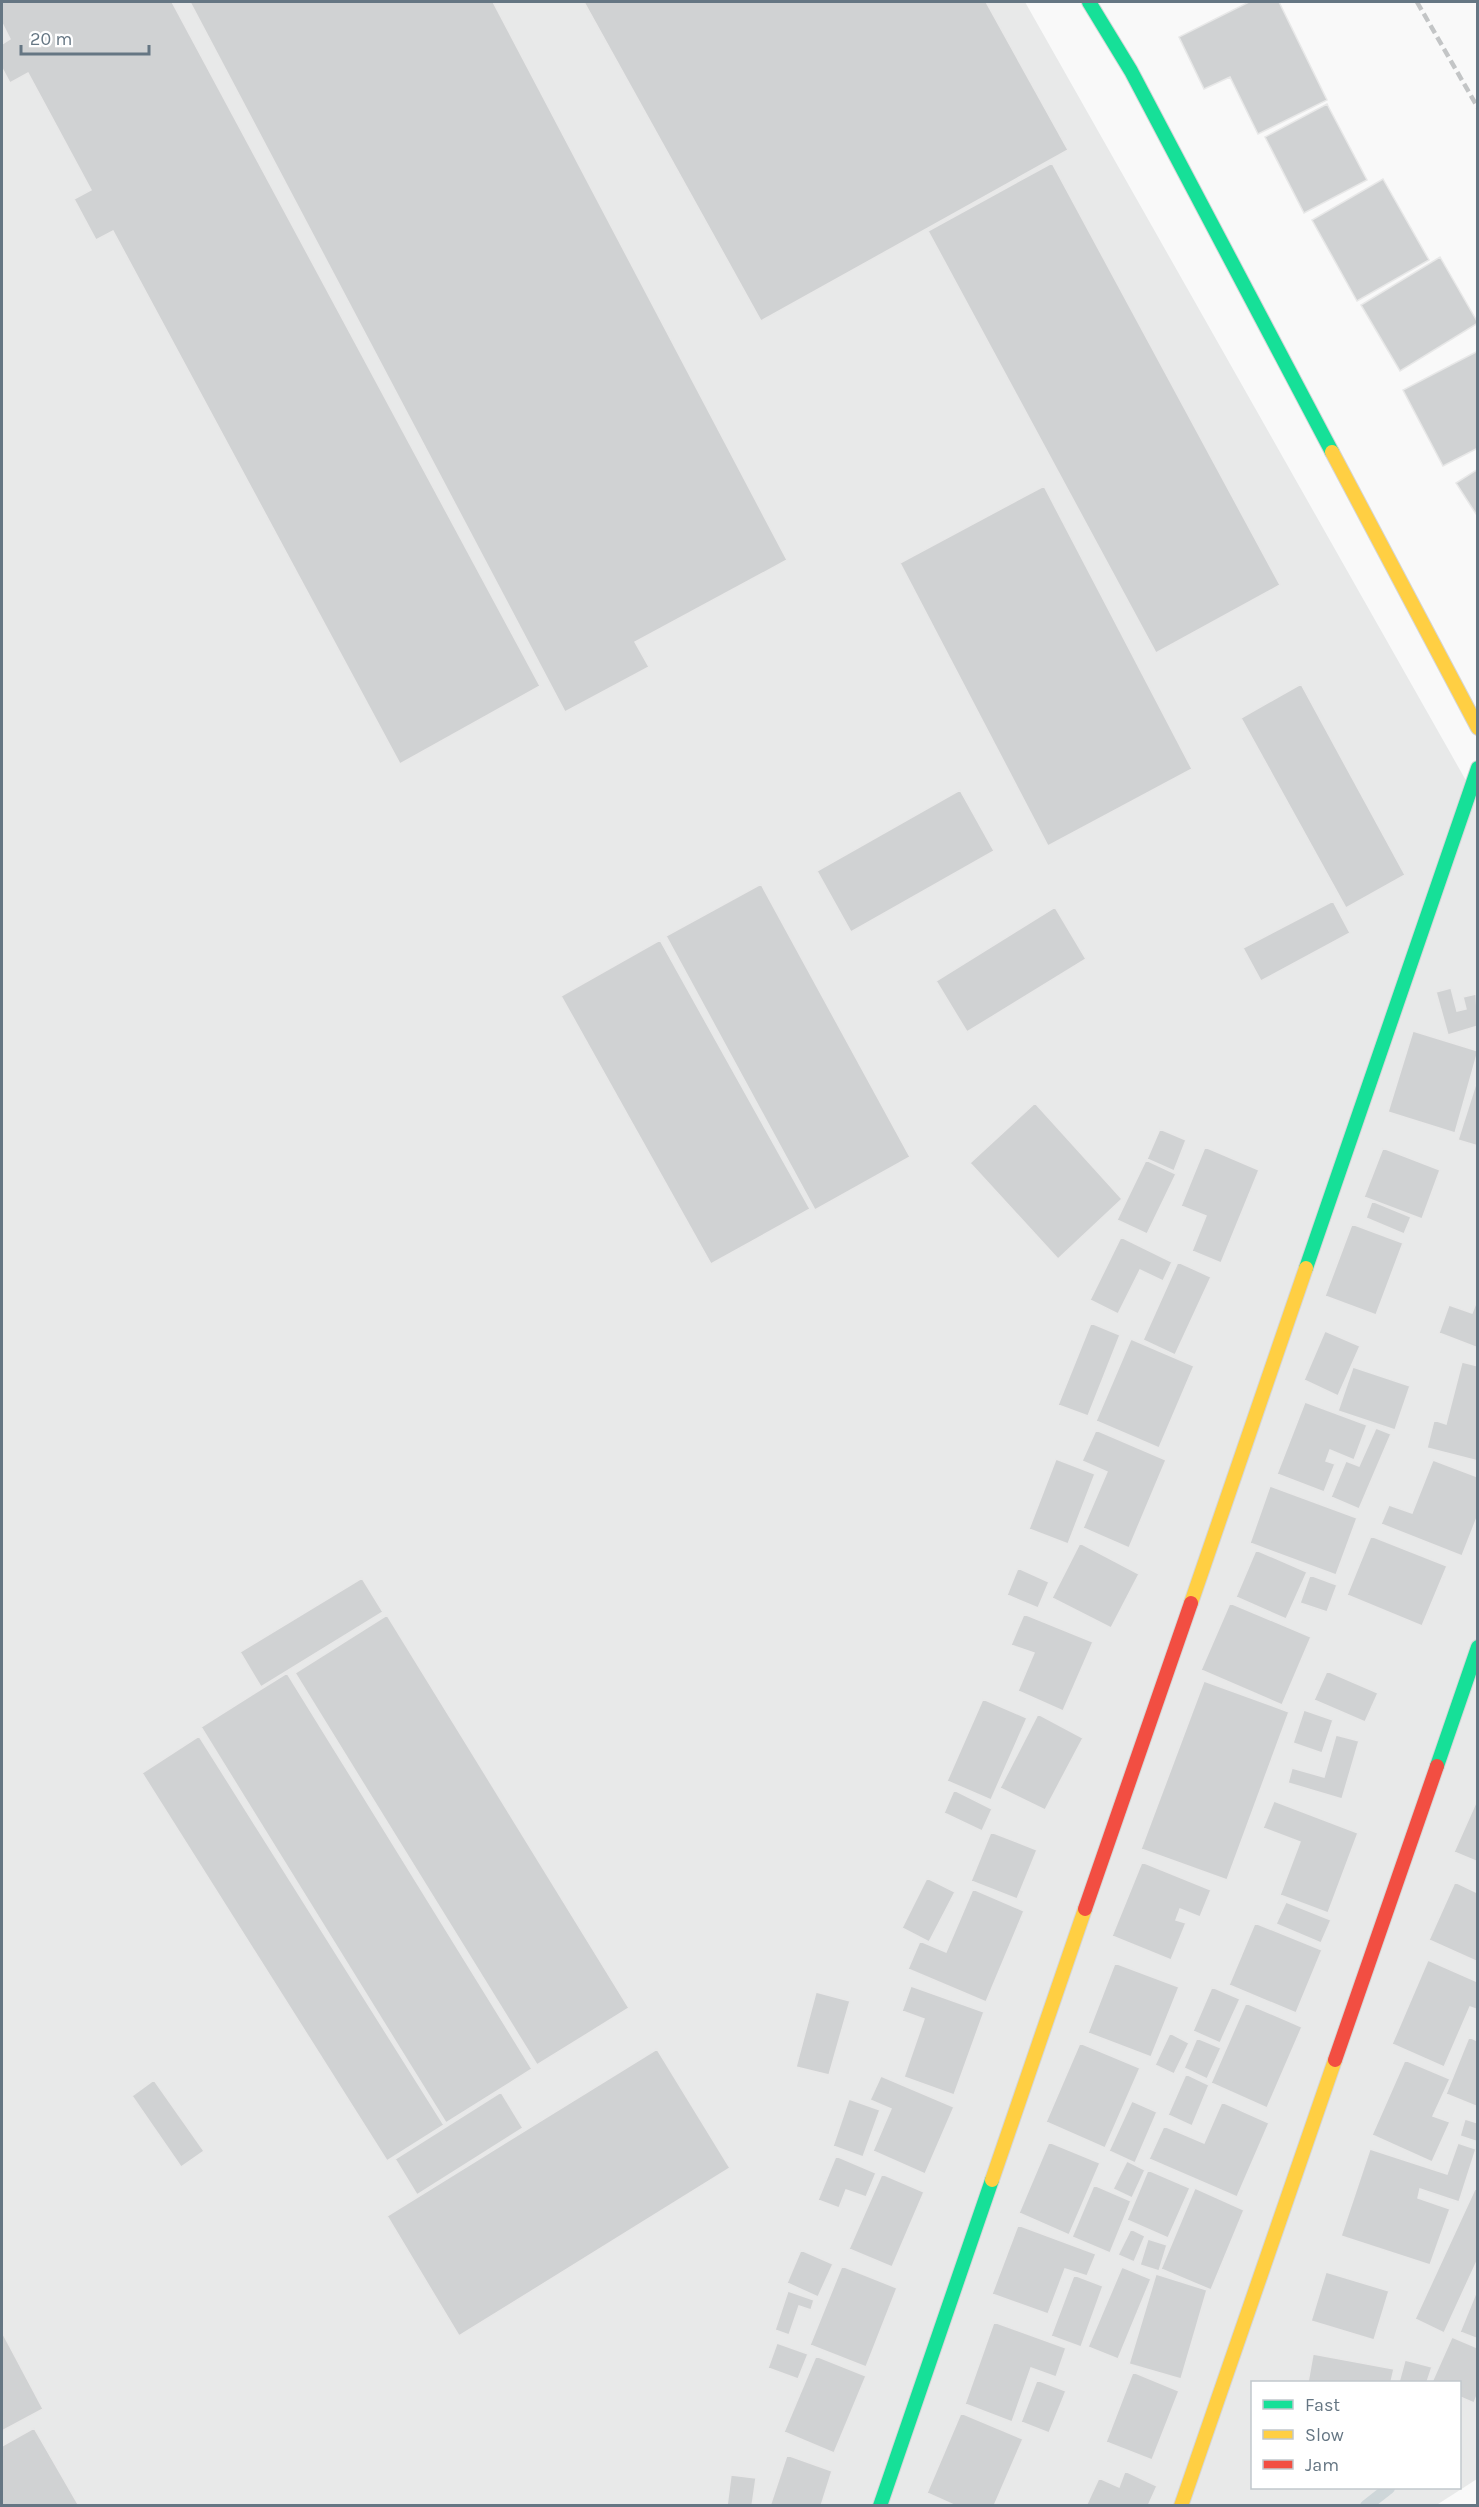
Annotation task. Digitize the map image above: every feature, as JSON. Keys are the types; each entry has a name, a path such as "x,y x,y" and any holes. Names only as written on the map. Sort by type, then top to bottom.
{"street":[{"path":"1089,2 1136,82 1478,728"},
{"path":"880,2505 1478,768"},
{"path":"1181,2505 1478,1647"}],"shaded area":[{"path":"2,2 1025,2 1477,800 1477,2479 1435,2506 2,2506"}],"building":[{"path":"2,2 172,2 540,686 400,764 113,231 96,240 74,199 91,190 28,73 10,83 2,68 2,44 10,39 2,23"},
{"path":"190,2 493,2 787,560 635,642 649,667 565,712"},
{"path":"584,2 986,2 1068,150 761,321"},
{"path":"1249,2 1279,2 1327,100 1258,134 1230,77 1204,89 1179,37"},
{"path":"1327,104 1367,180 1304,213 1265,137"},
{"path":"1052,163 1280,585 1156,653 928,231"},
{"path":"1383,179 1429,260 1357,301 1312,220"},
{"path":"1440,257 1478,323 1400,371 1361,305"},
{"path":"1478,351 1478,448 1443,466 1403,390"},
{"path":"1478,469 1478,517 1456,483"},
{"path":"1044,486 1192,769 1048,846 900,563"},
{"path":"1301,684 1405,875 1346,908 1241,718"},
{"path":"960,790 994,851 851,932 817,871"},
{"path":"761,884 910,1157 815,1210 666,936"},
{"path":"1333,901 1350,933 1261,981 1243,948"},
{"path":"1055,907 1086,959 967,1032 936,981"},
{"path":"660,940 810,1209 711,1264 561,996"},
{"path":"1451,988 1457,1011 1466,1009 1463,997 1476,994 1478,1026 1448,1035 1436,992"},
{"path":"1413,1031 1478,1051 1455,1133 1388,1112"},
{"path":"1478,1077 1478,1146 1458,1140"},
{"path":"1035,1103 1122,1199 1058,1259 970,1163"},
{"path":"1160,1129 1186,1140 1174,1171 1147,1159"},
{"path":"1205,1147 1259,1170 1221,1263 1192,1251 1206,1216 1181,1206"},
{"path":"1383,1148 1440,1170 1422,1219 1364,1197"},
{"path":"1146,1160 1176,1174 1147,1234 1117,1220"},
{"path":"1372,1201 1411,1217 1404,1234 1366,1218"},
{"path":"1352,1224 1403,1243 1376,1315 1325,1296"},
{"path":"1121,1237 1172,1262 1163,1281 1140,1270 1118,1314 1090,1300"},
{"path":"1178,1262 1211,1277 1175,1355 1143,1340"},
{"path":"1478,1298 1478,1348 1439,1333 1449,1305 1472,1313"},
{"path":"1091,1323 1120,1335 1088,1416 1058,1405"},
{"path":"1325,1331 1360,1346 1338,1396 1304,1380"},
{"path":"1131,1339 1194,1366 1159,1448 1096,1421"},
{"path":"1462,1362 1478,1366 1478,1461 1427,1448 1434,1420 1446,1424"},
{"path":"1353,1367 1410,1386 1395,1430 1338,1411"},
{"path":"1305,1402 1367,1425 1354,1460 1330,1450 1326,1461 1335,1464 1324,1492 1277,1474"},
{"path":"1376,1428 1391,1434 1359,1509 1331,1497 1346,1461 1359,1466"},
{"path":"1096,1430 1166,1460 1129,1548 1083,1528 1107,1472 1082,1461"},
{"path":"1056,1459 1095,1474 1068,1544 1029,1529"},
{"path":"1433,1460 1478,1477 1478,1515 1462,1556 1381,1524 1389,1505 1412,1513"},
{"path":"1270,1486 1357,1518 1336,1575 1250,1543"},
{"path":"1371,1536 1447,1566 1422,1626 1347,1595"},
{"path":"1080,1543 1139,1574 1111,1628 1052,1598"},
{"path":"1256,1550 1307,1572 1286,1619 1236,1597"},
{"path":"1018,1568 1049,1582 1038,1608 1007,1595"},
{"path":"1310,1575 1337,1585 1327,1612 1300,1603"},
{"path":"362,1578 383,1612 261,1687 240,1652"},
{"path":"1230,1603 1311,1637 1282,1705 1201,1670"},
{"path":"1024,1614 1093,1642 1063,1711 1018,1691 1034,1653 1011,1645"},
{"path":"387,1615 629,2008 537,2065 295,1673"},
{"path":"1327,1671 1378,1693 1365,1722 1314,1700"},
{"path":"287,1673 532,2069 446,2123 201,1727"},
{"path":"1204,1681 1289,1712 1227,1880 1141,1849"},
{"path":"983,1699 1027,1718 991,1800 947,1781"},
{"path":"1304,1710 1333,1720 1322,1753 1293,1743"},
{"path":"1038,1714 1083,1738 1045,1810 1000,1788"},
{"path":"1336,1735 1359,1741 1342,1799 1288,1783 1292,1768 1324,1777"},
{"path":"199,1736 444,2125 387,2161 142,1773"},
{"path":"954,1790 992,1809 982,1831 944,1813"},
{"path":"1478,1798 1478,1862 1454,1852"},
{"path":"1274,1801 1358,1833 1328,1913 1280,1895 1300,1842 1263,1828"},
{"path":"991,1832 1037,1850 1017,1899 971,1881"},
{"path":"1142,1862 1211,1890 1200,1917 1180,1909 1176,1920 1186,1923 1171,1960 1112,1936"},
{"path":"927,1878 955,1892 929,1942 902,1928"},
{"path":"1455,1882 1478,1893 1478,1962 1429,1940"},
{"path":"973,1889 1024,1911 986,2002 908,1969 920,1941 946,1952"},
{"path":"1286,1902 1331,1920 1321,1943 1276,1924"},
{"path":"1255,1923 1322,1950 1296,2013 1229,1985"},
{"path":"1428,1960 1478,1982 1478,2010 1470,2007 1444,2067 1392,2044"},
{"path":"1115,1963 1179,1987 1151,2057 1088,2033"},
{"path":"911,1986 984,2012 954,2095 904,2077 924,2019 902,2011"},
{"path":"1212,1987 1240,1999 1220,2043 1193,2031"},
{"path":"816,1992 850,2001 829,2075 796,2067"},
{"path":"1246,2003 1302,2027 1267,2108 1211,2083"},
{"path":"1170,2033 1189,2043 1174,2074 1155,2065"},
{"path":"1469,2037 1478,2041 1478,2107 1446,2094"},
{"path":"1197,2038 1221,2048 1207,2079 1184,2068"},
{"path":"1080,2043 1140,2068 1105,2148 1046,2122"},
{"path":"657,2049 730,2168 459,2336 387,2216"},
{"path":"1405,2060 1450,2079 1433,2116 1450,2122 1432,2162 1372,2135"},
{"path":"1186,2074 1209,2085 1192,2126 1168,2115"},
{"path":"881,2076 954,2107 925,2174 873,2151 891,2109 870,2100"},
{"path":"154,2080 204,2151 181,2167 132,2096"},
{"path":"501,2092 523,2128 417,2195 395,2159"},
{"path":"849,2099 880,2110 863,2157 833,2146"},
{"path":"1132,2101 1157,2112 1135,2163 1109,2151"},
{"path":"1222,2102 1269,2123 1237,2197 1149,2159 1164,2126 1204,2143"},
{"path":"1465,2119 1478,2123 1478,2142 1460,2136"},
{"path":"1049,2142 1100,2163 1069,2235 1019,2213"},
{"path":"1458,2143 1476,2149 1459,2202 1420,2189 1418,2198 1450,2209 1430,2265 1341,2236 1370,2149 1447,2174"},
{"path":"836,2156 876,2173 866,2197 846,2190 839,2208 818,2200"},
{"path":"1127,2161 1145,2170 1132,2198 1113,2189"},
{"path":"1148,2170 1190,2188 1168,2238 1127,2220"},
{"path":"882,2174 924,2192 892,2267 849,2249"},
{"path":"1094,2185 1131,2201 1110,2253 1072,2237"},
{"path":"1195,2188 1244,2210 1211,2290 1161,2269"},
{"path":"1475,2189 1478,2190 1478,2259 1444,2333 1415,2319"},
{"path":"1018,2225 1096,2254 1087,2276 1065,2269 1048,2314 992,2294"},
{"path":"1131,2229 1145,2236 1134,2262 1118,2255"},
{"path":"1148,2239 1167,2245 1159,2271 1140,2265"},
{"path":"801,2250 833,2264 818,2297 787,2283"},
{"path":"842,2266 897,2288 866,2367 810,2345"},
{"path":"1122,2267 1151,2279 1118,2359 1088,2347"},
{"path":"1326,2272 1389,2291 1374,2340 1311,2321"},
{"path":"1156,2274 1207,2290 1181,2379 1129,2364"},
{"path":"1074,2275 1103,2286 1081,2347 1051,2336"},
{"path":"1478,2288 1478,2339 1460,2332"},
{"path":"788,2291 814,2300 811,2310 799,2306 789,2335 775,2330"},
{"path":"994,2322 1066,2348 1056,2377 1031,2368 1012,2422 965,2404"},
{"path":"2,2332 43,2409 2,2431"},
{"path":"1452,2337 1478,2348 1478,2393 1474,2403 1461,2397 1461,2381 1432,2381"},
{"path":"777,2343 808,2354 798,2379 768,2368"},
{"path":"1313,2354 1394,2369 1391,2381 1308,2381"},
{"path":"816,2356 866,2376 834,2453 784,2432"},
{"path":"1405,2360 1432,2367 1427,2381 1399,2381"},
{"path":"1133,2372 1179,2391 1152,2460 1106,2442"},
{"path":"1037,2380 1066,2391 1049,2433 1021,2422"},
{"path":"961,2413 1023,2439 994,2506 956,2506 927,2493"},
{"path":"34,2428 79,2506 2,2506 2,2446"},
{"path":"787,2455 832,2471 821,2506 770,2506"},
{"path":"1125,2471 1157,2486 1148,2506 1086,2506 1099,2478 1119,2487"},
{"path":"731,2475 756,2478 752,2506 727,2506"}],"waterway":[{"path":"1366,2506 1388,2489"}],"railway":[{"path":"1417,2 1478,108"}],"traffic: fast":[{"path":"1089,2 1131,71 1332,452"},
{"path":"1306,1268 1478,768"},
{"path":"1437,1766 1478,1647"},
{"path":"880,2506 992,2180"}],"traffic: slow":[{"path":"1332,452 1478,728"},
{"path":"1191,1603 1306,1268"},
{"path":"992,2180 1085,1909"},
{"path":"1181,2506 1335,2060"}],"traffic: jam":[{"path":"1085,1909 1191,1603"},
{"path":"1335,2060 1437,1766"}]}
